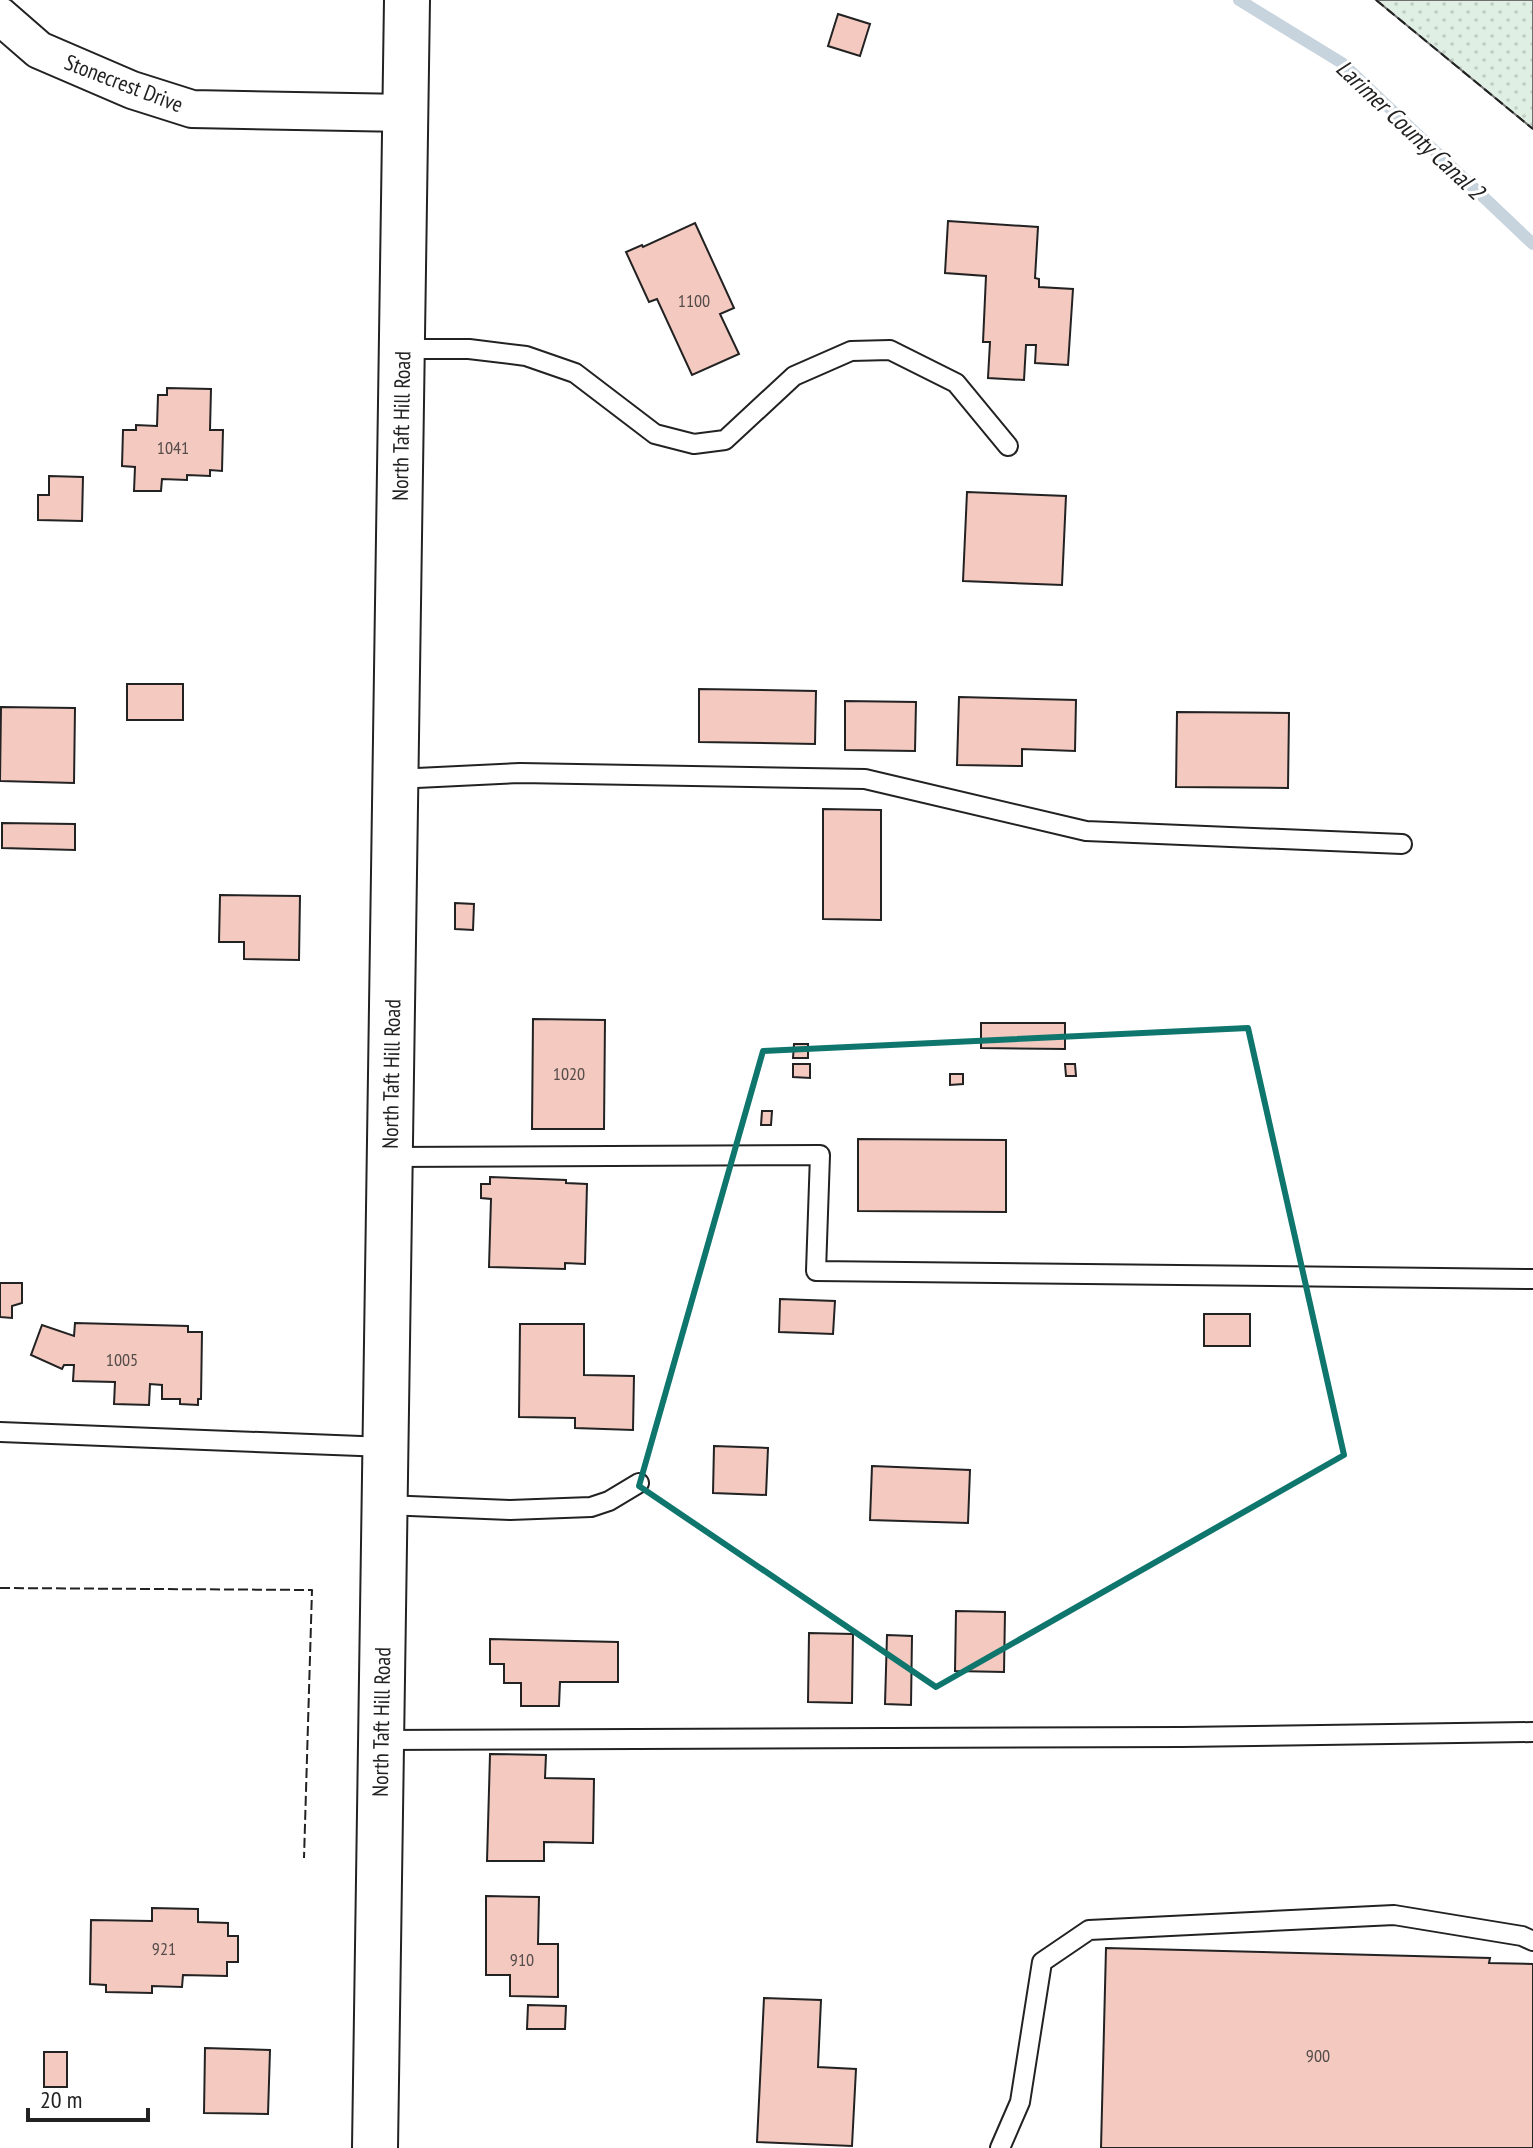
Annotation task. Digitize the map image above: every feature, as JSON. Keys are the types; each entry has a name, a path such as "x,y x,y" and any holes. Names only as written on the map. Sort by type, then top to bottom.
{"main road":[{"name":"North Taft Hill Road","path":"375,2148 407,0"}],"street":[{"name":"Stonecrest Drive","path":"0,16 39,50 132,90 192,109 406,113"}],"lane":[{"path":"402,349 469,349 526,356 575,373 655,434 694,444 725,440 794,376 851,351 890,350 956,383 1008,446"},
{"path":"396,779 520,773 865,779 1086,831 1402,844"},
{"path":"390,1157 820,1155 816,1271 1533,1279"},
{"path":"0,1432 386,1447"},
{"path":"385,1505 510,1510 591,1507 609,1501 639,1483"},
{"path":"381,1740 1182,1737 1533,1732"},
{"path":"1000,2148 1020,2102 1042,1962 1089,1930 1394,1915 1522,1936 1533,1941"}],"highlighted area":[{"path":"1248,1028 1344,1455 936,1687 639,1486 763,1051"}],"green space":[{"path":"1376,0 1533,0 1533,129"}],"building":[{"path":"838,14 870,24 860,56 828,46"},
{"path":"948,221 1038,227 1035,278 1039,279 1039,287 1073,289 1068,365 1035,363 1036,345 1026,345 1024,380 988,378 990,342 983,342 986,276 945,273"},
{"path":"695,223 734,308 720,314 739,354 692,375 657,299 649,302 626,252"},
{"path":"167,388 211,389 210,430 223,430 222,471 210,470 210,476 187,475 187,480 162,479 161,491 134,491 135,467 122,466 123,430 136,430 136,425 157,426 158,395 167,395"},
{"path":"49,476 83,477 82,521 38,520 38,495 49,495"},
{"path":"967,492 1066,496 1062,585 963,581"},
{"path":"127,684 183,684 183,720 127,720"},
{"path":"699,689 816,691 815,744 699,742"},
{"path":"959,697 1076,700 1075,751 1022,749 1022,766 957,765"},
{"path":"845,701 916,702 915,751 845,750"},
{"path":"1,707 75,708 74,783 0,781"},
{"path":"1177,712 1289,713 1288,788 1176,787"},
{"path":"823,809 881,810 881,920 823,919"},
{"path":"2,823 75,824 75,850 2,848"},
{"path":"220,895 300,896 299,960 244,959 244,942 219,942"},
{"path":"455,903 474,904 473,930 455,929"},
{"path":"533,1019 605,1020 604,1129 532,1129"},
{"path":"981,1023 1065,1023 1065,1049 981,1048"},
{"path":"794,1044 808,1044 808,1058 793,1058"},
{"path":"793,1064 810,1064 810,1078 793,1077"},
{"path":"1065,1064 1075,1064 1076,1076 1066,1076"},
{"path":"950,1074 963,1074 963,1084 950,1085"},
{"path":"762,1111 772,1111 771,1125 761,1125"},
{"path":"858,1139 1006,1140 1006,1212 858,1211"},
{"path":"490,1177 566,1180 566,1183 587,1184 585,1264 565,1263 565,1269 489,1267 491,1199 481,1198 481,1184 490,1184"},
{"path":"0,1283 22,1283 22,1303 12,1306 12,1318 0,1317"},
{"path":"780,1299 835,1301 833,1334 779,1332"},
{"path":"1204,1314 1250,1314 1250,1346 1204,1346"},
{"path":"75,1323 188,1326 188,1332 202,1332 201,1399 198,1399 198,1405 180,1404 180,1399 162,1399 162,1385 150,1384 149,1405 114,1404 115,1382 73,1381 74,1365 64,1365 62,1369 31,1355 42,1325 74,1336"},
{"path":"520,1324 584,1324 584,1375 634,1376 633,1430 575,1428 575,1418 519,1417"},
{"path":"714,1446 768,1448 766,1495 713,1493"},
{"path":"872,1466 970,1470 968,1523 870,1520"},
{"path":"956,1611 1005,1612 1004,1672 955,1671"},
{"path":"809,1633 853,1634 852,1703 808,1702"},
{"path":"887,1635 912,1636 911,1705 885,1704"},
{"path":"490,1639 618,1642 618,1682 560,1682 559,1706 521,1706 521,1683 504,1683 504,1664 490,1664"},
{"path":"490,1754 546,1755 545,1778 594,1779 593,1843 544,1842 544,1861 487,1861"},
{"path":"486,1896 539,1897 538,1944 558,1944 558,1997 510,1996 510,1975 486,1975"},
{"path":"152,1908 198,1909 198,1922 228,1923 228,1936 238,1936 238,1962 227,1962 227,1976 183,1975 182,1987 152,1986 152,1993 106,1992 106,1985 90,1984 91,1920 152,1921"},
{"path":"1106,1948 1490,1958 1489,1963 1533,1964 1533,2148 1101,2148"},
{"path":"764,1998 821,2000 818,2067 856,2069 852,2146 757,2142"},
{"path":"528,2005 566,2006 565,2029 527,2029"},
{"path":"205,2048 270,2050 268,2114 204,2113"},
{"path":"44,2052 67,2052 67,2087 44,2087"}],"waterway":[{"name":"Larimer County Canal 2","path":"1239,0 1342,63 1533,244"}],"fence":[{"path":"1376,0 1533,129"},
{"path":"0,1588 312,1590 304,1858"}]}
